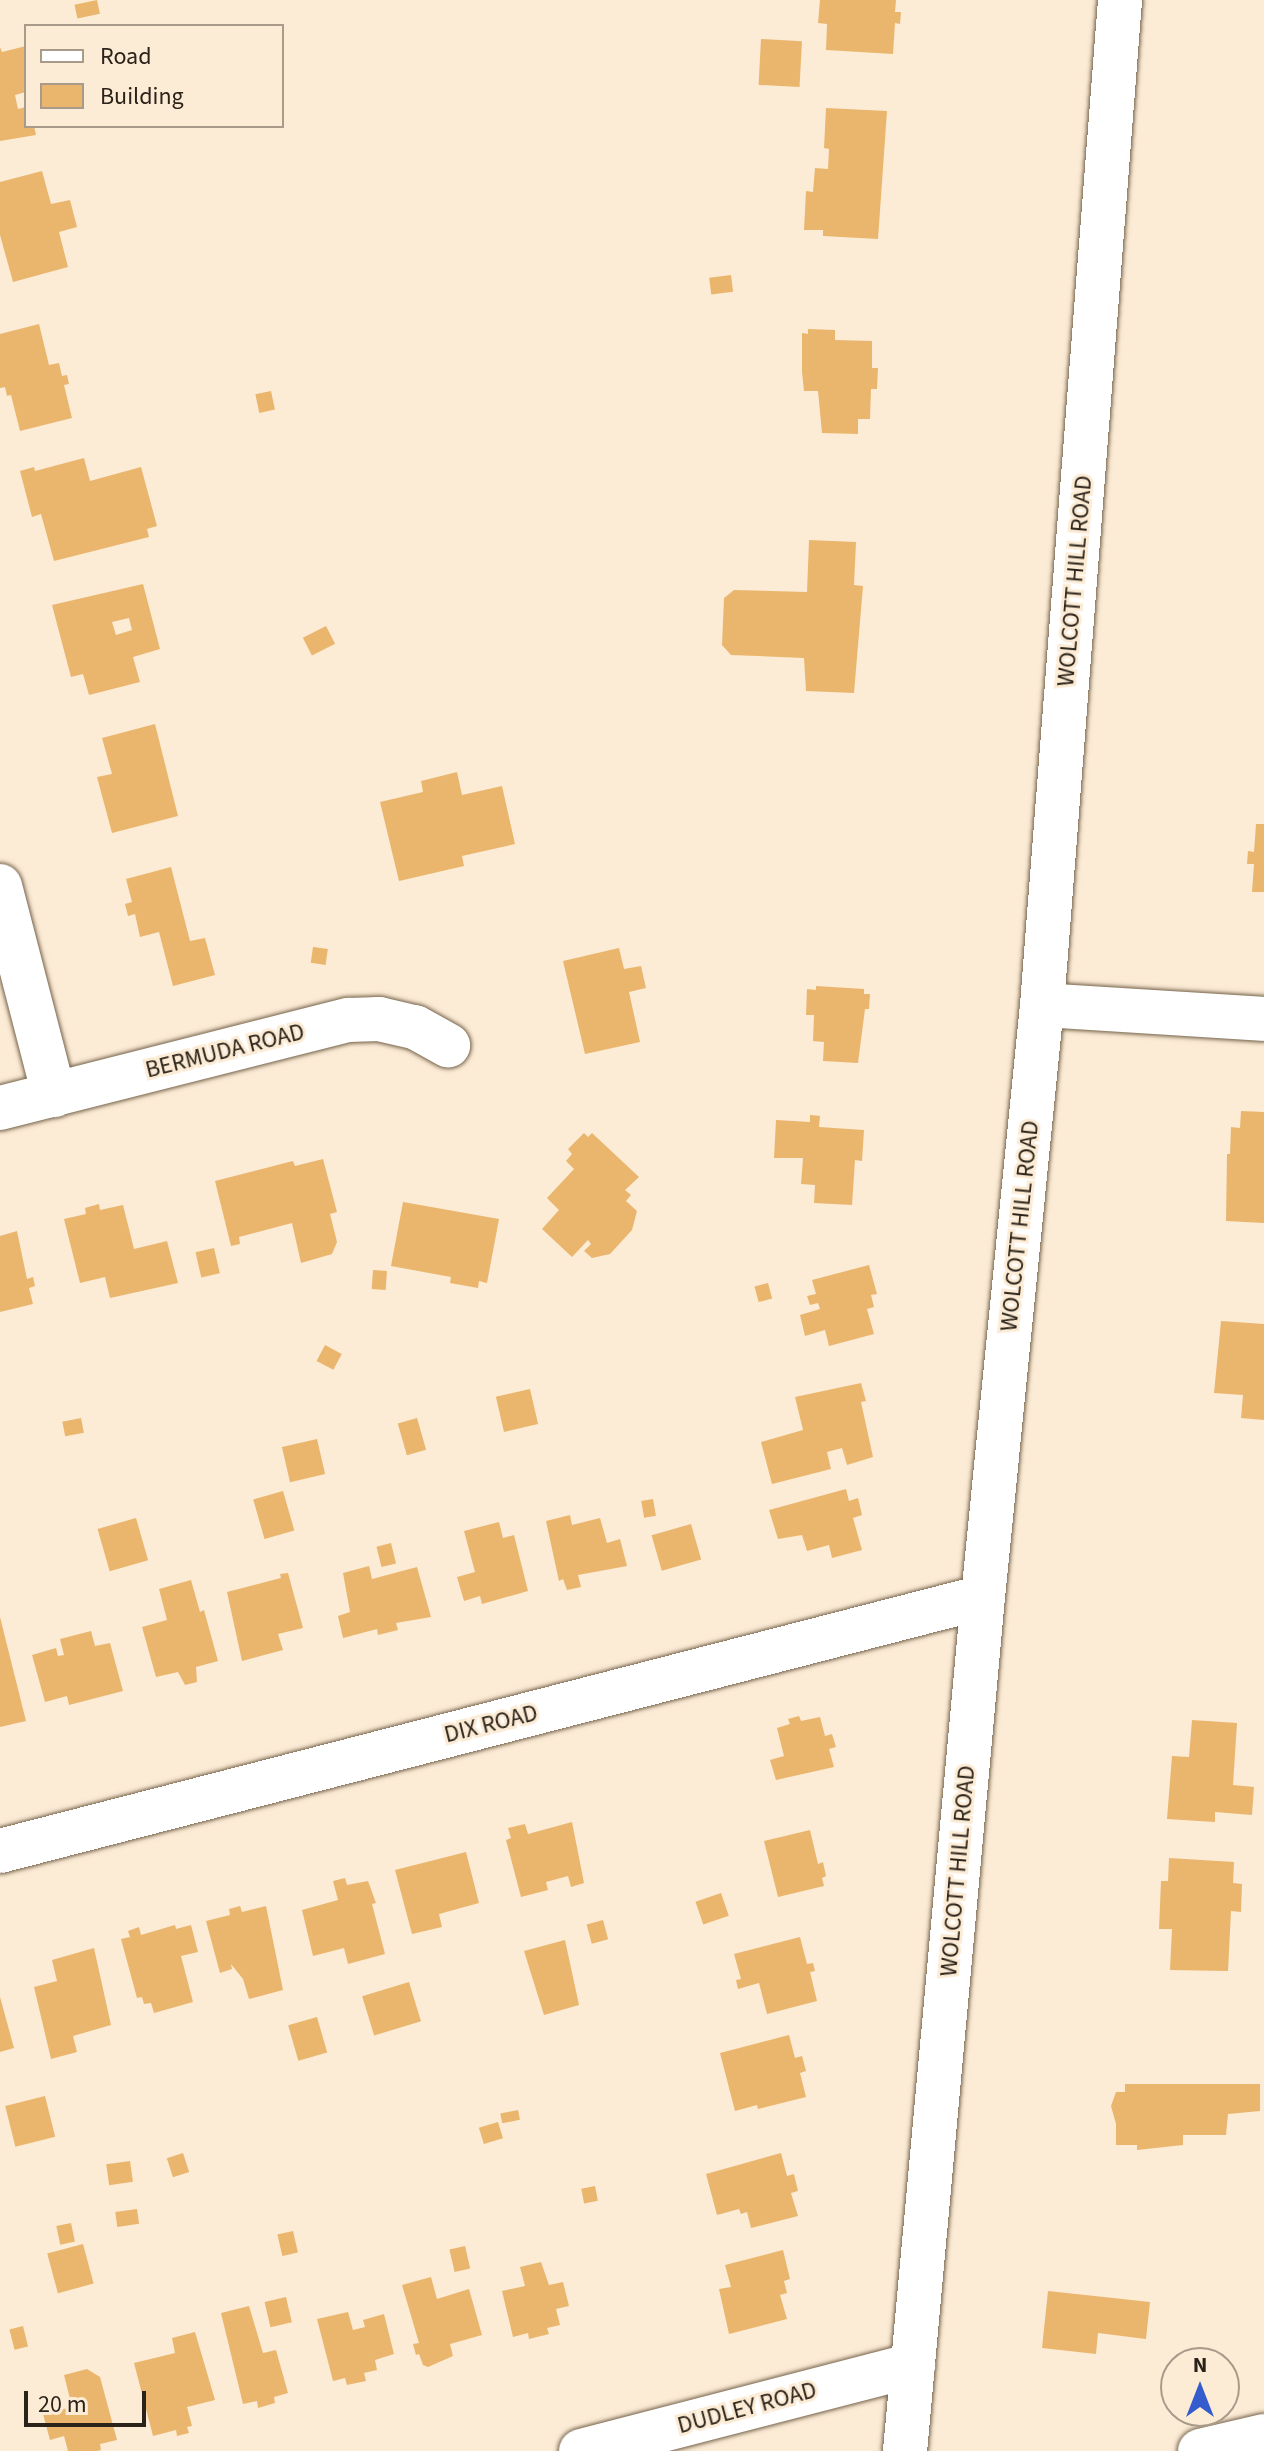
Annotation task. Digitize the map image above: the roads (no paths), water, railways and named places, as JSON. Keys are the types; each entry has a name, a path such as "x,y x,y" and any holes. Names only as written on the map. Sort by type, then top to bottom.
{"street":[{"name":"WOLCOTT HILL ROAD","path":"905,2451 983,1597 1042,1005 1120,0"},
{"path":"0,886 54,1095"},
{"path":"1042,1005 1264,1019"},
{"name":"BERMUDA ROAD","path":"0,1108 349,1020 379,1019 415,1027 448,1045"},
{"name":"DIX ROAD","path":"0,1851 983,1597"},
{"name":"DUDLEY ROAD","path":"581,2451 913,2365"},
{"path":"1200,2451 1264,2436"}]}
